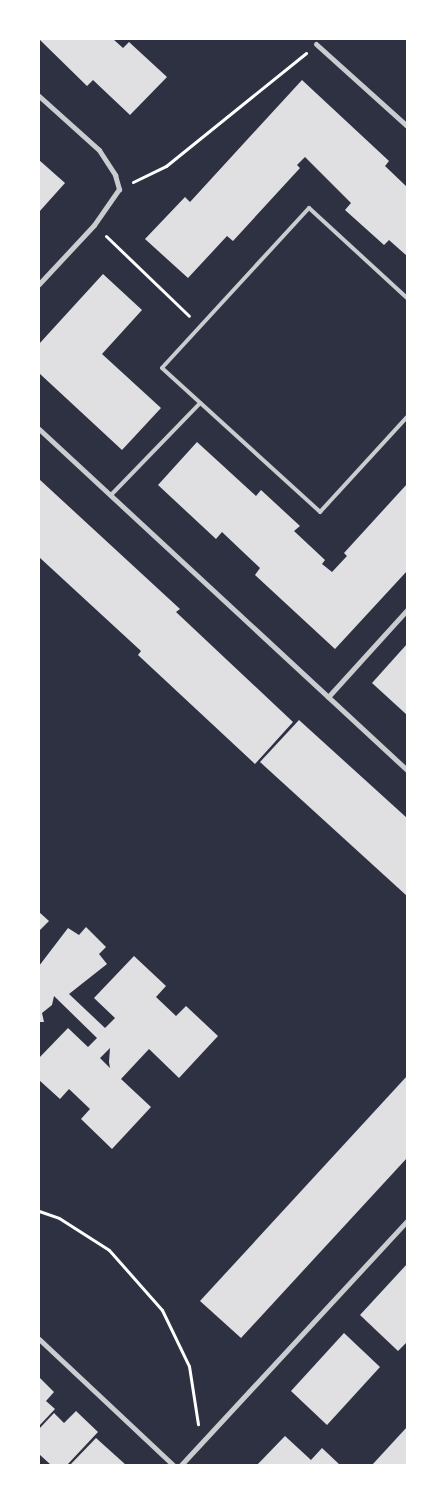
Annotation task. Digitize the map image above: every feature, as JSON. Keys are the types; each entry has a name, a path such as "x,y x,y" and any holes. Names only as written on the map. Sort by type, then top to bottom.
{"street":[{"path":"316,44 407,126"},
{"path":"39,96 99,150 115,175 119,189 94,225 39,284"},
{"path":"39,429 407,770"},
{"path":"328,697 407,610"},
{"path":"181,1465 407,1221"},
{"path":"39,1339 173,1465"}],"lane":[{"path":"407,298 309,208 162,368 320,512 407,417"},
{"path":"111,495 200,403"}],"path":[{"path":"119,189 166,166 316,44"},
{"path":"94,225 200,327"},
{"path":"39,1212 59,1218 109,1250 162,1310 189,1366 195,1418 206,1439"}],"building":[{"path":"39,39 113,39 123,48 129,42 167,77 130,115 93,80 87,86"},
{"path":"302,80 389,161 385,166 407,187 407,256 389,240 384,245 345,210 351,203 305,157 297,165 300,168 233,241 227,236 188,278 145,239 185,197 190,202"},
{"path":"39,160 65,183 39,212"},
{"path":"103,274 142,310 102,354 161,408 122,450 39,373 39,344"},
{"path":"197,442 256,496 261,490 300,526 294,531 325,560 322,564 332,572 347,556 344,553 407,484 407,571 335,649 255,575 260,568 222,532 216,539 158,485"},
{"path":"39,479 180,609 176,612 293,722 255,764 138,655 141,651 39,557"},
{"path":"407,644 407,715 372,683"},
{"path":"299,720 407,818 407,896 260,762"},
{"path":"39,912 49,921 39,931"},
{"path":"86,927 106,947 99,954 107,964 69,994 105,1028 115,1018 94,998 134,956 166,986 156,997 176,1016 186,1006 218,1036 179,1078 149,1049 121,1079 151,1107 112,1149 81,1119 90,1109 69,1089 60,1099 39,1080 39,1058 68,1028 88,1047 97,1038 54,996 52,1005 42,1013 44,1022 39,1022 39,966 68,928 79,935","holes":["110,1048 110,1068 100,1058"]},
{"path":"407,1076 407,1158 241,1338 200,1301"},
{"path":"407,1264 407,1342 398,1351 360,1315"},
{"path":"344,1333 380,1367 327,1425 291,1391"},
{"path":"39,1377 54,1392 46,1401 55,1409 39,1426"},
{"path":"76,1411 98,1432 67,1465 51,1465 39,1454 39,1429 54,1413 64,1423"},
{"path":"407,1427 407,1465 372,1465"},
{"path":"285,1436 311,1460 322,1448 340,1465 257,1465"},
{"path":"96,1438 126,1465 70,1465"}]}
